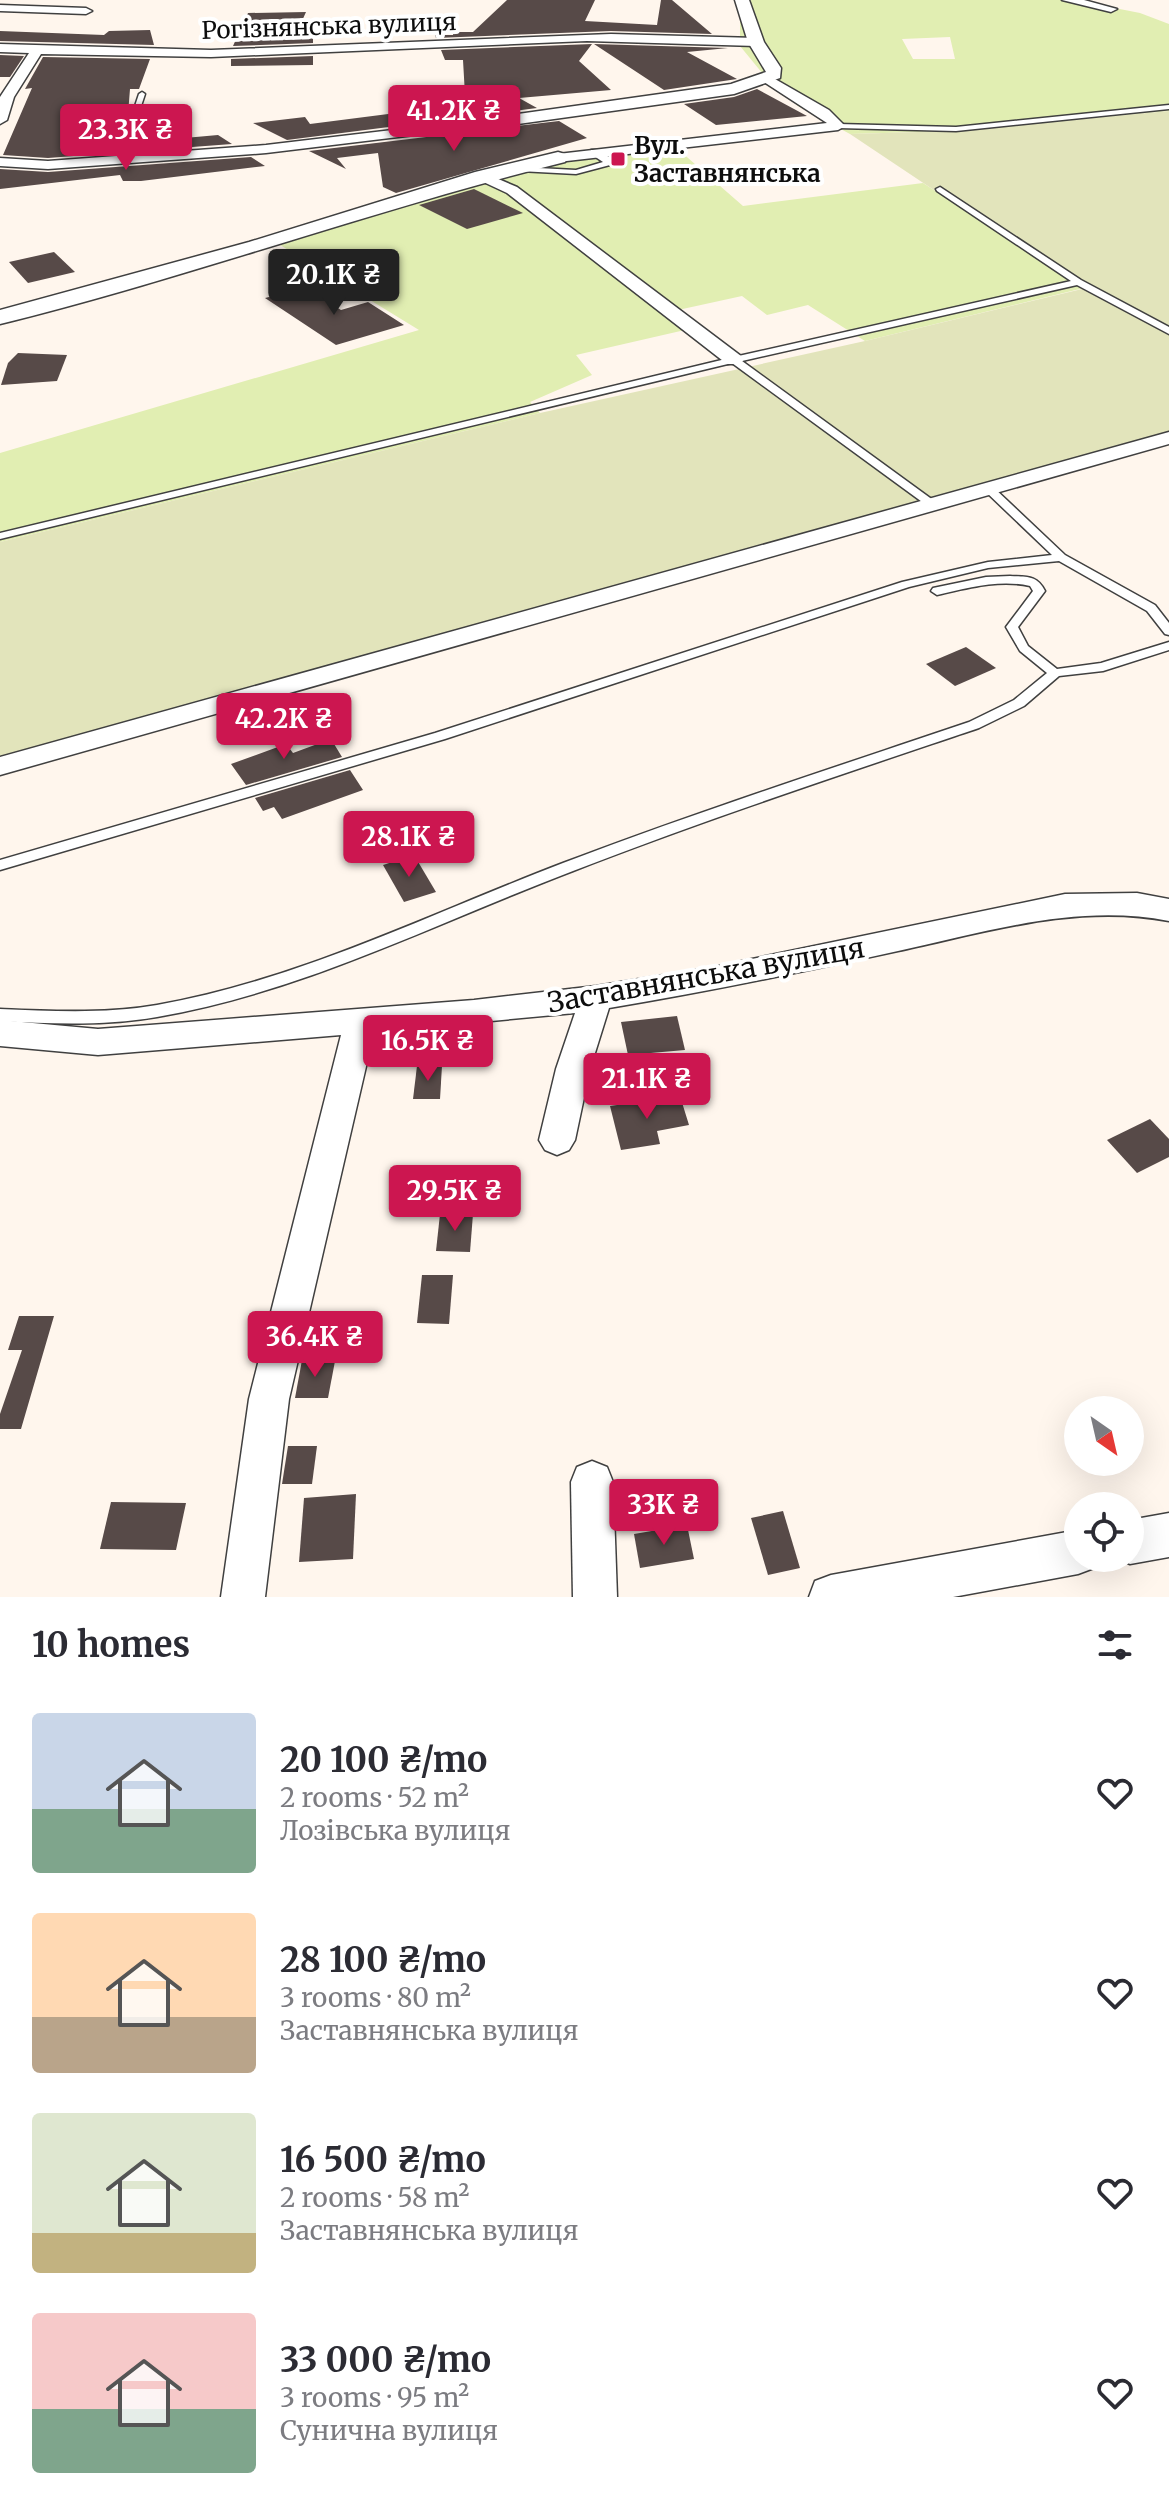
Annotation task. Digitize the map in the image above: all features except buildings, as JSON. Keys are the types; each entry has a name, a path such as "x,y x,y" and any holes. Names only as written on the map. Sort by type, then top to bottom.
{"street":[{"path":"0,162 48,165 280,148 734,89 774,75 773,68 756,42 742,0"},
{"path":"1068,0 1111,9"},
{"path":"0,8 86,11"},
{"name":"Рогізнянська вулиця","path":"0,48 105,54 295,44 419,47 564,38 756,42"},
{"path":"0,120 7,97 37,51"},
{"path":"768,79 824,113 838,126"},
{"path":"518,119 558,158"},
{"path":"0,317 256,246 510,168 594,152 838,126"},
{"path":"482,176 512,190 734,360"},
{"path":"0,766 1169,438"},
{"path":"1138,448 1169,448"},
{"name":"Заставнянська вулиця","path":"0,1033 98,1042 360,1023 596,998 847,953 1065,905 1137,904 1169,910"},
{"path":"557,1140 573,1069 596,998"},
{"path":"243,1597 269,1399 360,1023"},
{"path":"592,1482 595,1597"},
{"path":"1144,1539 1169,1535"},
{"path":"831,1597 1064,1555"}],"lane":[{"path":"131,160 136,112 142,94"},
{"path":"838,126 956,129 1169,107"},
{"path":"510,168 576,172 607,163 606,159 594,152"},
{"path":"940,189 1078,282 1169,331"},
{"path":"0,536 734,360 1078,282"},
{"path":"734,360 933,505"},
{"path":"989,489 1061,557 1151,608 1169,631"},
{"path":"0,865 440,736 906,584 988,565 1061,557"},
{"path":"937,591 992,579 1017,578 1035,583 1039,591 1012,627 1016,640 1029,655 1055,673"},
{"path":"0,1015 76,1017 156,1011 242,989 362,951 570,866 974,725 1019,703 1055,673 1103,667 1169,646"}],"green space":[{"path":"740,0 1074,0 1140,13 1169,24 1169,111 952,131 850,134 798,106 772,85 740,46","holes":["950,37 955,59 913,59 902,39"]},
{"path":"1169,111 1169,432 0,762 0,542 540,413 1082,289 850,134 952,131"},
{"path":"672,144 743,206 923,183 1084,288 865,341 808,305 767,315 742,296 678,310 698,327 576,355 592,375 530,402 540,413 0,542 0,453 419,330 272,240 548,158"}],"place":[{"name":"Вул. Заставнянська","path":"618,159"}]}
